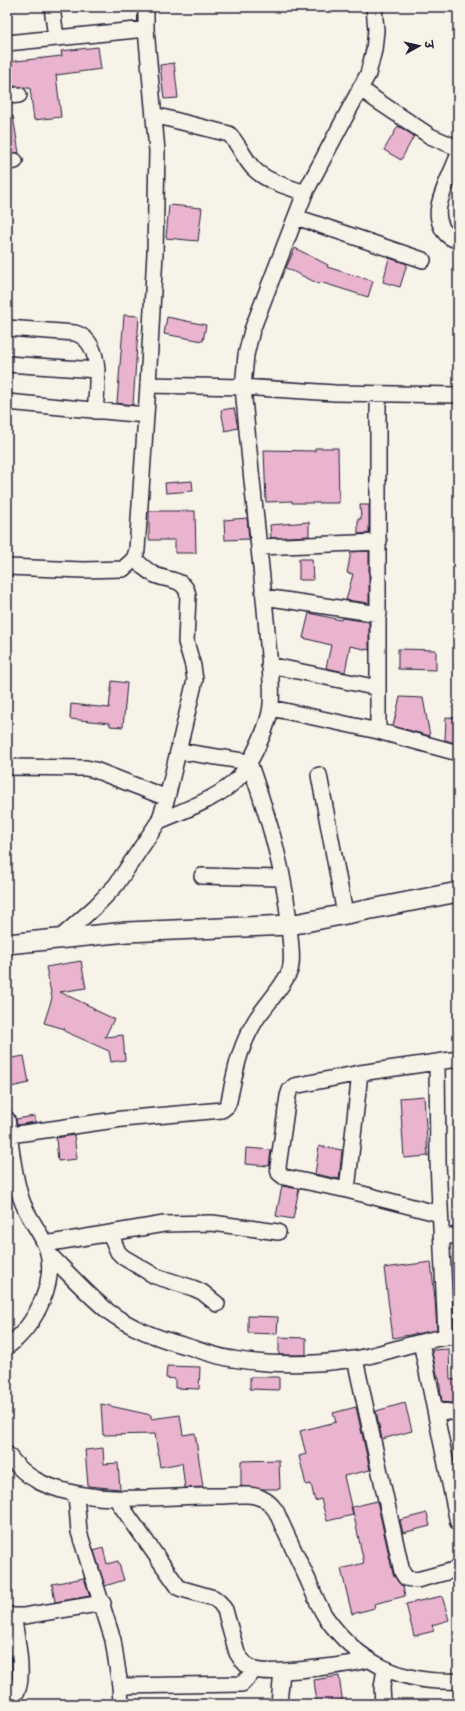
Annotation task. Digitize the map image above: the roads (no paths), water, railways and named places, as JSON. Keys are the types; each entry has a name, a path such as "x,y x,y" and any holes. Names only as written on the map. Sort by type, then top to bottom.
{"main road":[{"path":"7,944 127,932 290,925 458,892"}],"street":[{"path":"52,7 56,38"},
{"path":"7,568 123,569 134,559 137,550 155,253 157,151 146,29 147,7"},
{"path":"159,821 195,806 230,786 240,776 249,762 269,716 271,708 264,597 243,387 246,355 252,330 305,193 368,74 374,50 376,30 374,7"},
{"path":"7,43 146,29"},
{"path":"360,88 430,136 458,148"},
{"path":"154,115 229,134 236,141 255,170 264,177 305,193"},
{"path":"458,156 438,206 442,229 448,236 458,240"},
{"path":"296,217 423,260"},
{"path":"7,328 75,333 82,335 92,348 97,370 95,411"},
{"path":"7,364 97,370"},
{"path":"148,385 243,387 335,393 458,395"},
{"path":"378,394 378,731"},
{"path":"7,402 146,415"},
{"path":"260,547 379,542"},
{"path":"59,939 96,906 116,885 159,821 167,798 195,680 193,666 186,642 187,589 181,582 153,574 134,559"},
{"path":"264,597 378,614"},
{"path":"269,665 378,688"},
{"path":"271,708 378,731 458,753"},
{"path":"178,750 249,762"},
{"path":"10,1135 122,1119 222,1110 227,1106 242,1045 258,1018 290,971 291,957 290,925 282,878 268,814 249,762"},
{"path":"7,767 86,768 167,798"},
{"path":"319,775 345,914"},
{"path":"202,876 282,878"},
{"path":"440,1214 347,1190 284,1177 279,1173 278,1167 290,1090 298,1084 360,1073 458,1060"},
{"path":"7,1119 15,1173 21,1198 29,1217 46,1248 109,1312 129,1325 162,1340 232,1359 300,1365 355,1359 421,1342 452,1336 441,1236 438,1162 437,1062"},
{"path":"347,1190 360,1073"},
{"path":"46,1248 110,1233 164,1224 197,1223 278,1232"},
{"path":"110,1233 118,1252 123,1257 154,1276 202,1292 217,1304"},
{"path":"441,1236 458,1236"},
{"path":"7,1347 24,1331 41,1303 47,1285 49,1272 46,1248"},
{"path":"421,1342 458,1523"},
{"path":"355,1359 402,1572 406,1578 417,1580 458,1569"},
{"path":"435,1410 458,1413"},
{"path":"7,1454 18,1466 35,1480 76,1494 117,1500 192,1496 248,1496 264,1499 270,1503 276,1511 325,1616 342,1636 367,1660 385,1670 419,1679 458,1681"},
{"path":"76,1494 80,1532 103,1603 113,1640 120,1686 121,1704"},
{"path":"117,1500 179,1588 214,1598 220,1603 225,1610 237,1653 244,1662 255,1670 282,1671 355,1663 367,1660"},
{"path":"7,1703 17,1692 20,1684 19,1662 10,1615 24,1616 103,1603"},
{"path":"120,1686 242,1684 255,1670"},
{"path":"383,1704 382,1687 385,1670"},
{"path":"279,1704 282,1671"}]}
